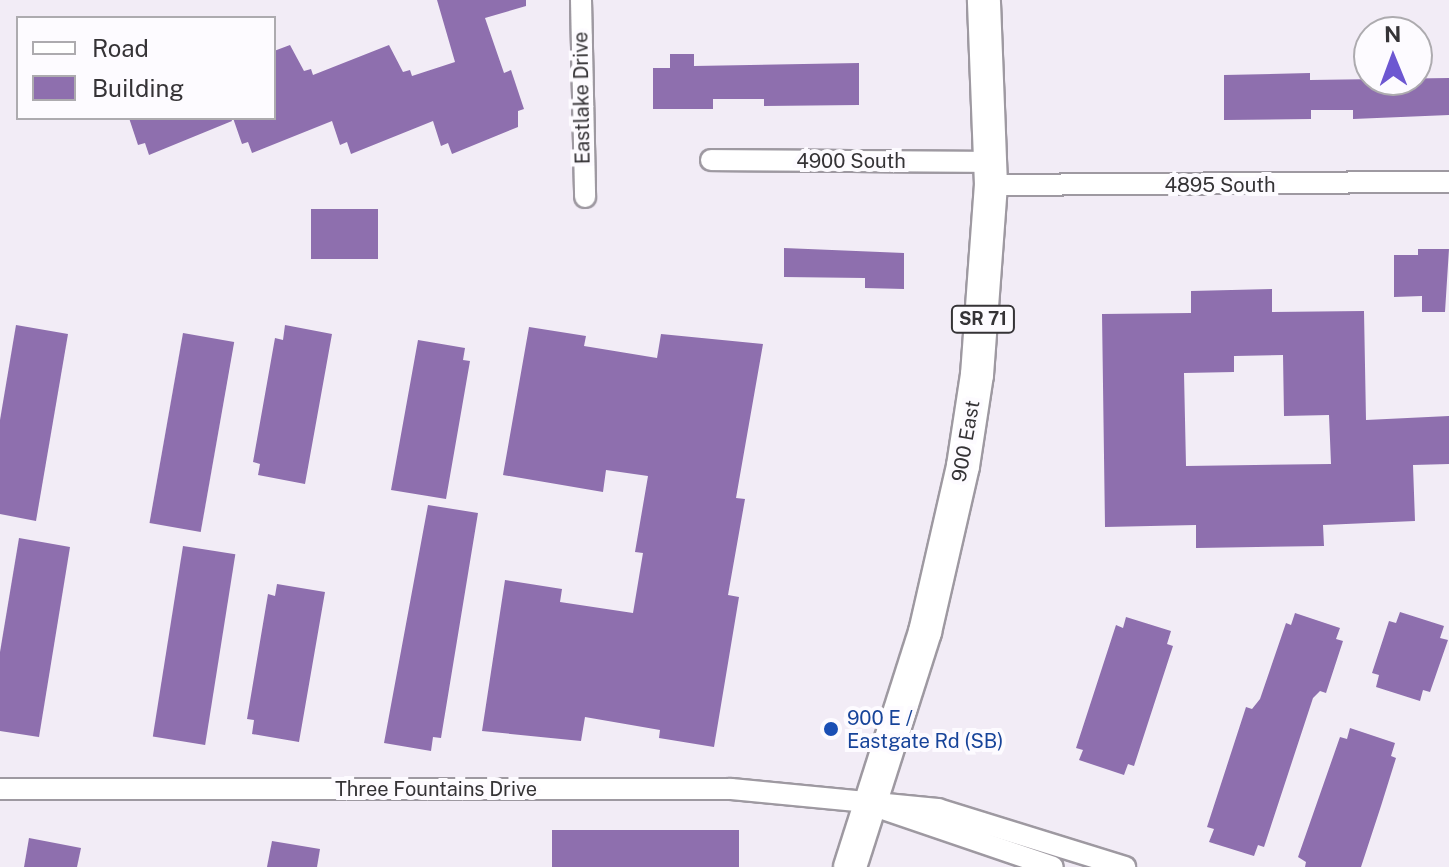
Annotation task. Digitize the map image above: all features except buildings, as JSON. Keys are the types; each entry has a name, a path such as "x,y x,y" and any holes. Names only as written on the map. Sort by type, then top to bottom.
{"main road":[{"name":"900 East","path":"850,867 925,632 963,466 984,303 991,174 984,0"}],"street":[{"name":"Eastlake Drive","path":"581,0 585,197"},
{"name":"4900 South","path":"711,160 991,174"},
{"name":"4895 South","path":"991,174 1449,182"},
{"name":"Three Fountains Drive","path":"0,789 731,789 938,809 1125,867"},
{"path":"871,804 929,829 1053,867"}],"place":[{"name":"900 E / Eastgate Rd (SB)","path":"831,729"}]}
